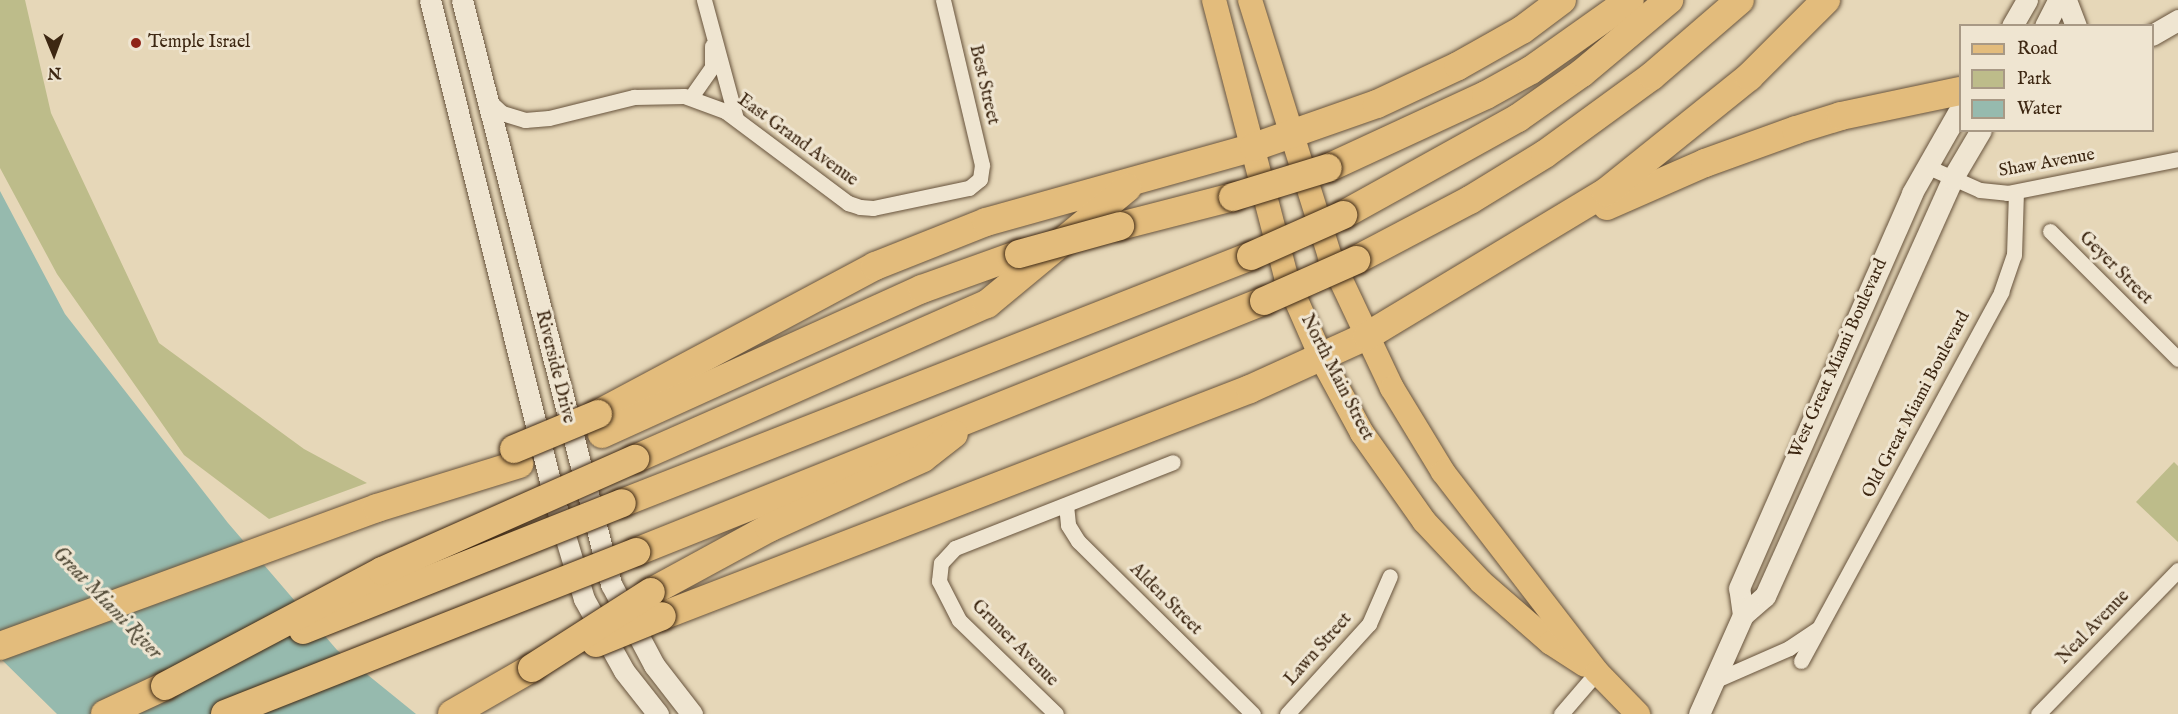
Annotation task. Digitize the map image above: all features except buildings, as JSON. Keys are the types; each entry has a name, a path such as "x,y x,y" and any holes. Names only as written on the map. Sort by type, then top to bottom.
{"highway":[{"path":"600,424 797,305 885,262 986,222 1254,147 1377,104 1458,66 1522,30 1562,0"},
{"path":"0,646 517,457 600,424 694,396 912,293 1020,254 1233,197 1328,168 1392,142 1495,90 1559,52 1630,0"},
{"path":"165,686 622,503 1251,256 1343,215 1518,118 1582,73 1669,0"},
{"path":"225,714 974,418 1264,301 1356,260 1470,200 1545,154 1652,76 1740,0"},
{"path":"452,714 532,668 657,604 1322,359 1367,336 1606,192 1708,113 1826,0"},
{"path":"1560,220 1584,216 1705,164 1796,130 1841,116 1959,91"},
{"path":"105,714 165,686 382,571 987,304 1116,194 1150,176"},
{"path":"657,604 769,528 923,458 974,418"}],"main road":[{"name":"Riverside Drive","path":"430,0 557,509 584,599 624,671 658,714"},
{"name":"Riverside Drive","path":"462,0 611,584 654,665 692,714"},
{"name":"North Main Street","path":"1214,0 1286,277 1322,359 1362,433 1424,521 1489,590 1551,643 1597,672"},
{"name":"North Main Street","path":"1250,0 1330,257 1392,388 1443,472 1597,672 1638,714"},
{"path":"2014,24 2027,0"},
{"path":"2046,24 2058,0"},
{"path":"2066,0 2075,24"},
{"path":"2154,34 2178,20"},
{"name":"West Great Miami Boulevard","path":"1743,615 1739,588 1926,166 1959,111"},
{"name":"West Great Miami Boulevard","path":"1699,714 1743,615 1765,596 1952,179 1980,132"}],"street":[{"path":"704,0 711,31 726,72 736,118"},
{"name":"Best Street","path":"943,0 982,165 980,179"},
{"path":"690,97 712,67 711,31"},
{"name":"East Grand Avenue","path":"489,101 501,113 525,120 549,118 645,95 690,97 736,118 848,203 860,207 873,208 969,188 980,179"},
{"name":"Shaw Avenue","path":"1926,166 1952,179 1986,191 2016,192 2178,159"},
{"name":"Old Great Miami Boulevard","path":"1801,661 2001,292 2014,255 2016,192"},
{"name":"Geyer Street","path":"2050,231 2178,359"},
{"path":"1066,506 1173,462"},
{"name":"Gruner Avenue","path":"1056,714 959,620 939,581 941,562 955,548 1066,506"},
{"name":"Alden Street","path":"1066,506 1068,525 1078,541 1253,714"},
{"name":"Neal Avenue","path":"2038,714 2178,570"},
{"name":"Lawn Street","path":"1287,714 1369,624 1390,576"},
{"name":"Old Great Miami Boulevard","path":"1714,681 1789,648 1820,626"},
{"path":"1561,714 1597,672"}],"green space":[{"path":"0,0 25,0 51,113 159,343 304,449 367,483 269,519 184,455 57,274 0,168"},
{"path":"2174,462 2178,466 2178,542 2136,502"}],"water":[{"name":"Great Miami River","path":"0,191 65,314 228,523 337,650 416,714 57,714 0,658"}],"place":[{"name":"Temple Israel","path":"136,43"}]}
